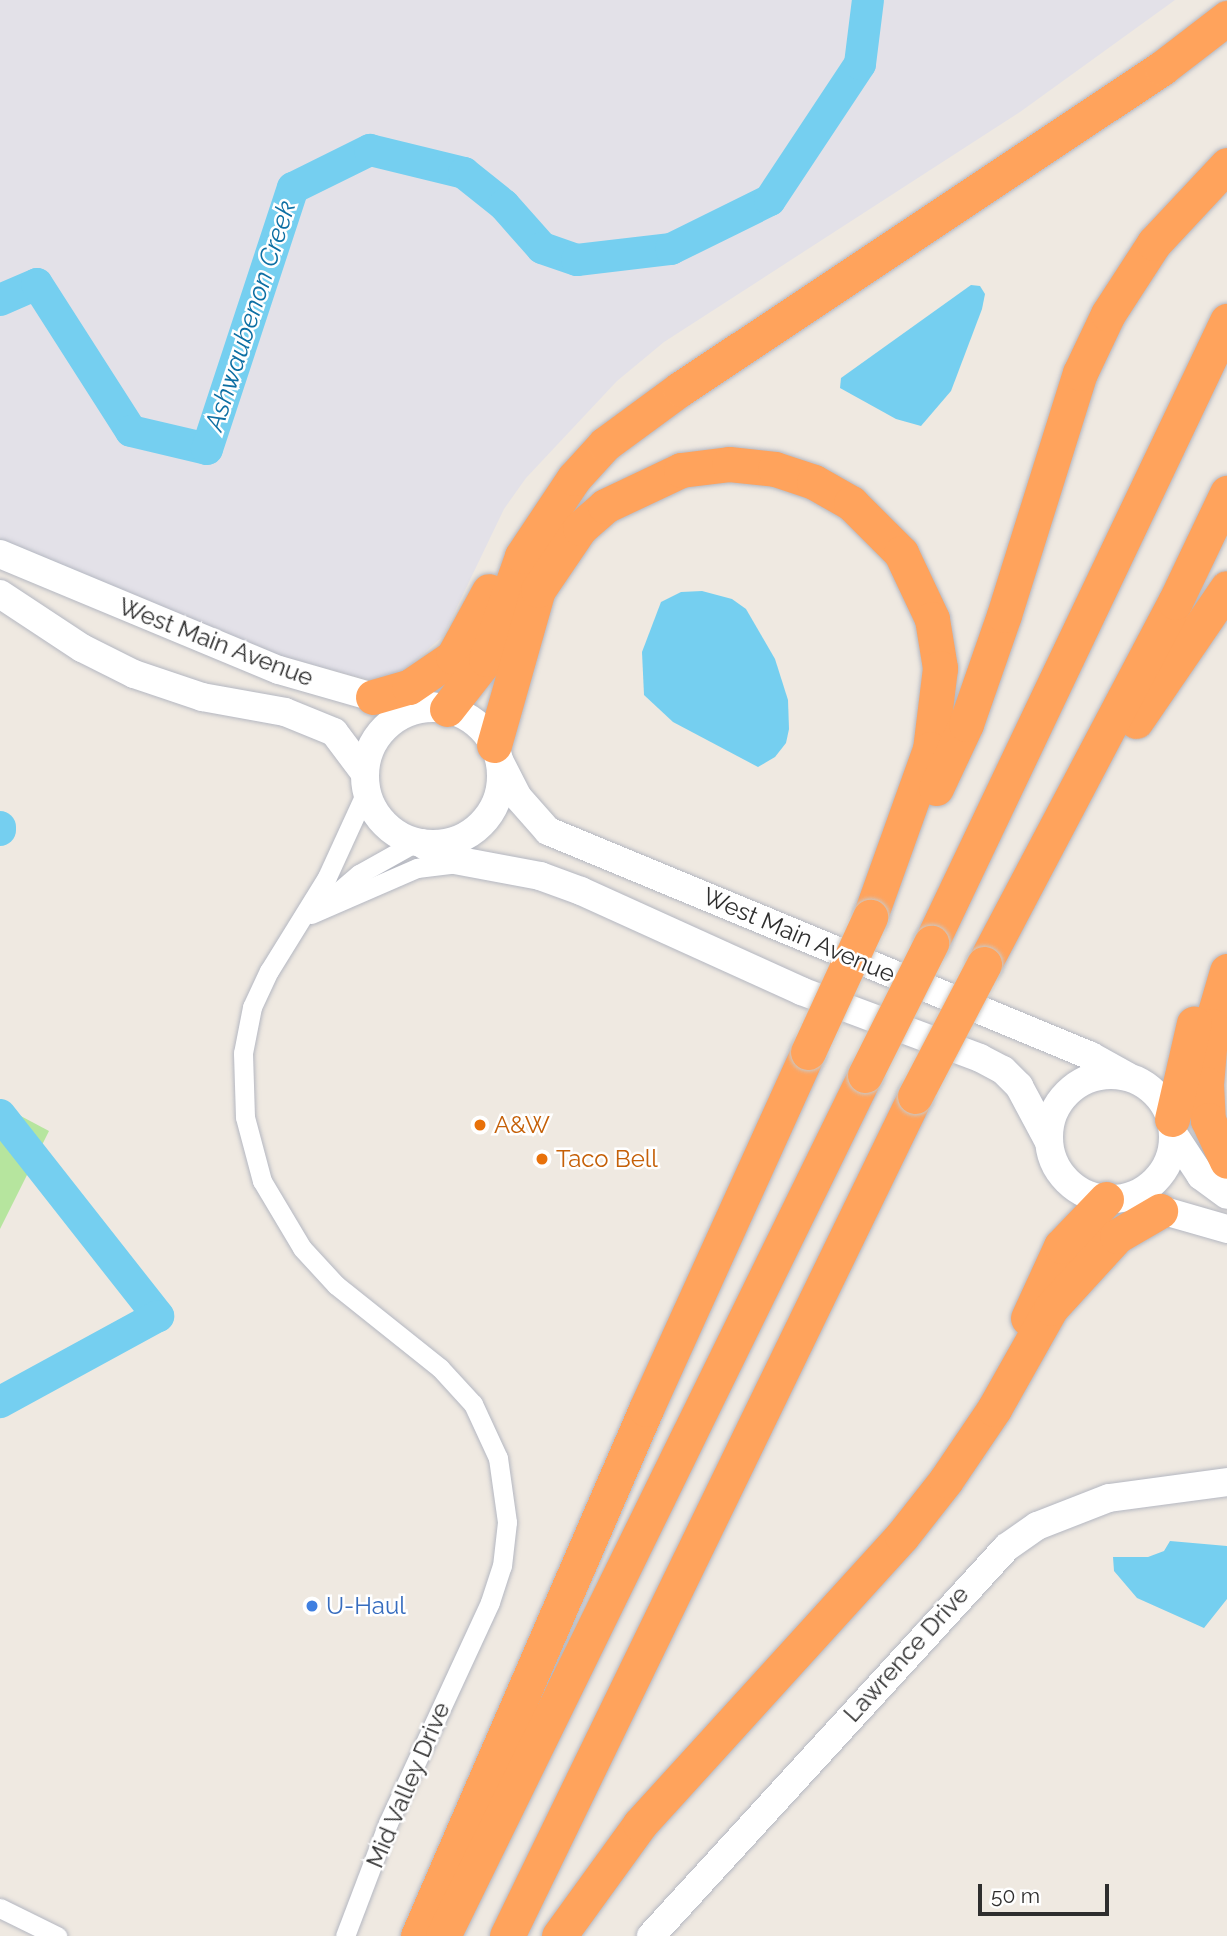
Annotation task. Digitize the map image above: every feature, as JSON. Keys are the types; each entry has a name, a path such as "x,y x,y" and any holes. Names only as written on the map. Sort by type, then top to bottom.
{"highway":[{"path":"373,697 409,687 453,657 478,618 511,548 549,511 605,444 643,414 1162,68 1227,18"},
{"path":"418,1936 640,1422 870,917 907,851 966,724 1024,556 1058,436 1091,349 1115,302 1154,243 1227,165"},
{"path":"443,1936 931,943 1227,321"},
{"path":"497,754 538,590 580,528 605,506 681,470 729,464 775,469 814,482 851,503 901,553 932,619 940,668 930,749 870,917"},
{"path":"507,1936 915,1096 1175,602 1227,493"},
{"path":"443,708 486,659 522,556 549,511"},
{"path":"984,964 1036,902 1141,712 1227,588"},
{"path":"1173,1127 1202,996 1227,948"},
{"path":"1227,971 1211,1026 1206,1084 1208,1120 1227,1161"},
{"path":"978,1430 1061,1246 1113,1199"},
{"path":"559,1936 640,1824 902,1536 946,1480 1051,1308 1117,1236 1160,1210"}],"main road":[{"name":"West Main Avenue","path":"0,554 180,632 279,670 373,697 443,708"},
{"name":"West Main Avenue","path":"0,594 82,649 134,674 202,698 285,712 324,726 345,742 365,782"},
{"path":"443,708 482,728 497,754 498,795 482,824 464,837 419,843 384,824 365,782 369,750 388,725 416,709 443,708"},
{"name":"West Main Avenue","path":"497,754 523,805 548,831 658,874 1127,1076"},
{"name":"West Main Avenue","path":"419,843 444,858 540,876 581,891 801,991 980,1058 1003,1070 1019,1086 1048,1140"},
{"path":"1227,1195 1201,1176 1173,1127 1162,1099 1127,1076 1088,1078 1072,1088 1058,1103 1048,1140 1060,1174 1088,1195 1160,1210 1227,1229"},
{"path":"1113,1199 1138,1194 1165,1170 1173,1127"},
{"name":"Lawrence Drive","path":"651,1936 1007,1546 1037,1526 1109,1498 1227,1482"}],"street":[{"path":"306,918 347,839 365,782"},
{"path":"306,918 359,874 419,843"},
{"path":"306,918 417,868 468,862"},
{"name":"Mid Valley Drive","path":"306,918 269,971 248,1021 242,1090 253,1154 272,1202 309,1257 346,1294 458,1385 490,1434 504,1482 507,1532 499,1577 475,1636 388,1823 345,1936"},
{"path":"0,1908 57,1936"}],"shaded area":[{"path":"0,0 1175,0 1020,112 664,342 617,381 526,478 504,509 443,636 388,685 266,652 0,543"}],"green space":[{"path":"0,1105 49,1131 0,1229"}],"water":[{"path":"971,285 980,286 985,294 982,309 951,391 921,426 896,419 840,388 841,378"},
{"path":"702,591 732,599 746,609 775,659 788,700 789,729 786,743 775,757 758,767 673,722 644,695 642,652 661,602 681,592"},
{"path":"1170,1541 1227,1546 1227,1599 1204,1628 1137,1598 1114,1571 1113,1557 1148,1557 1164,1551"}],"waterway":[{"name":"Ashwaubenon Creek","path":"0,300 37,284 131,431 207,449 293,188 370,150 464,173 504,205 542,248 577,260 671,249 770,200 860,64 868,0"},
{"name":"Ashwaubenon Creek","path":"0,1115 158,1316 0,1402"}],"place":[{"name":"A&W","path":"480,1125"},
{"name":"Taco Bell","path":"542,1159"},
{"name":"U-Haul","path":"312,1606"}]}
